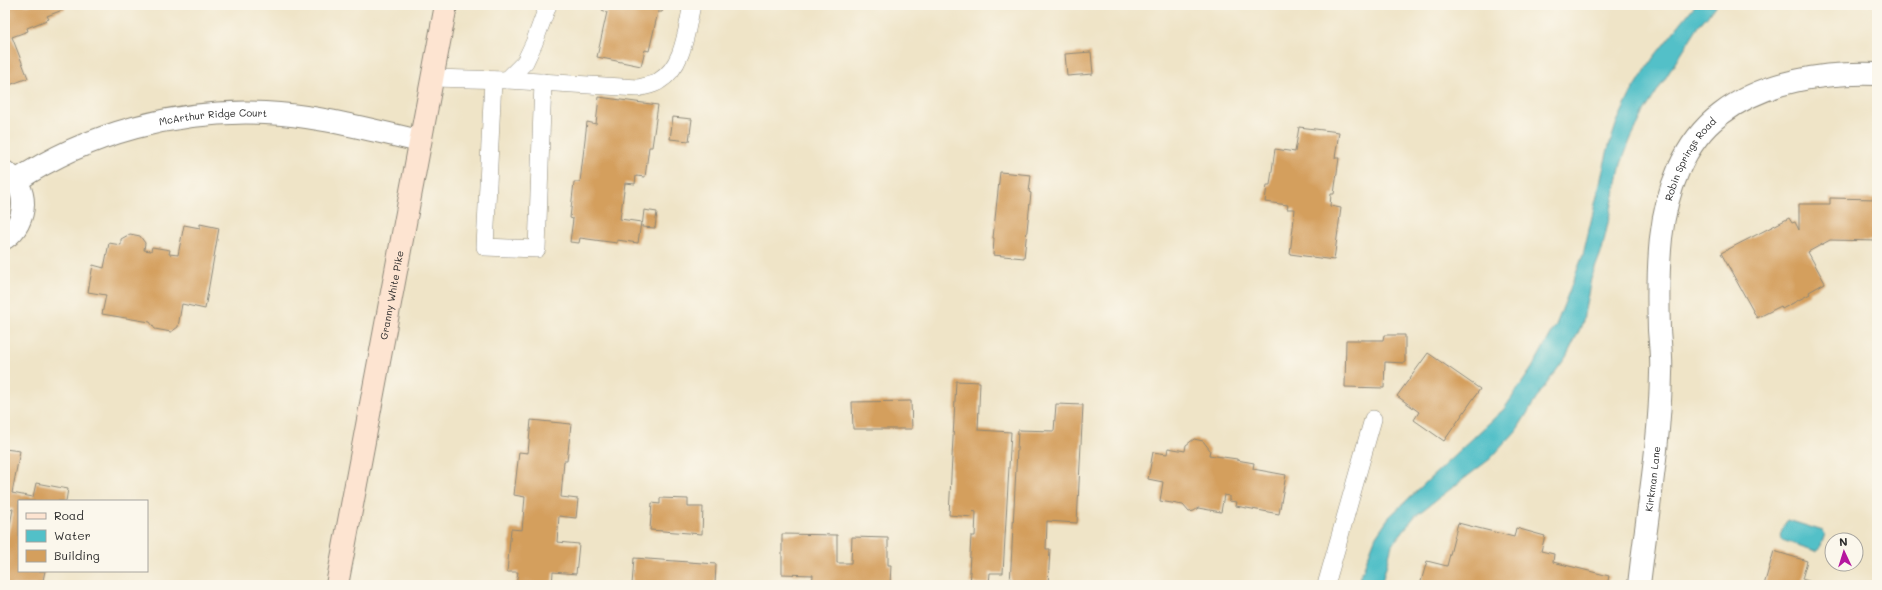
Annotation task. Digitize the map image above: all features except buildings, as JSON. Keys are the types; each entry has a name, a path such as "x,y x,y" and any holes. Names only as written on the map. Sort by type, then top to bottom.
{"main road":[{"name":"Granny White Pike","path":"337,585 446,5"}],"street":[{"name":"Robin Springs Road","path":"1661,372 1659,329 1661,238 1672,187 1680,164 1691,148 1705,129 1721,114 1762,92 1780,85 1805,79 1857,73 1877,74"},
{"name":"McArthur Ridge Court","path":"5,238 14,231 22,214 22,194 10,177 79,147 118,133 152,124 191,116 230,113 267,113 345,124 420,141"},
{"name":"Kirkman Lane","path":"1639,585 1657,439 1661,372"}],"lane":[{"path":"543,82 537,249 485,247 500,80 524,62 534,43 548,5"},
{"path":"432,78 543,82 638,88 658,82 670,73 678,61 684,44 692,5"},
{"path":"1326,585 1373,419"}],"water":[{"path":"1695,5 1717,5 1699,25 1644,112 1631,138 1621,164 1602,250 1591,279 1582,325 1566,357 1540,393 1516,431 1490,459 1415,516 1392,545 1381,585 1357,585 1376,536 1389,517 1504,409 1532,368 1556,325 1583,255 1608,149 1617,122 1631,93 1653,58"},
{"path":"1788,520 1823,531 1824,537 1820,548 1816,551 1782,540 1782,529"}]}
